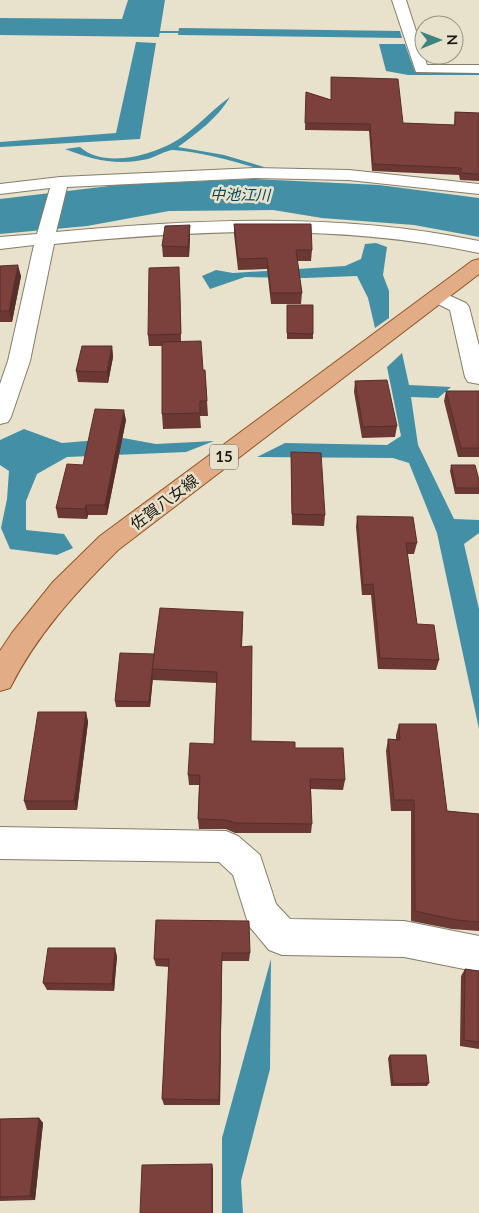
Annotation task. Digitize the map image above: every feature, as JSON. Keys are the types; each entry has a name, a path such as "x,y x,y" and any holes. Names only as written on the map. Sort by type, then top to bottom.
{"main road":[{"name":"佐賀八女線","path":"0,679 6,666 38,616 81,569 110,543 479,265"}],"street":[{"path":"399,0 421,70 479,69"},
{"path":"0,188 255,172 349,175 479,189"},
{"path":"0,417 18,361 60,184"},
{"path":"0,243 127,231 222,227 351,228 479,247"},
{"path":"437,296 459,307 476,377 479,377"},
{"path":"0,843 226,847 248,866 261,914 282,937 404,939 479,954"}],"water":[{"path":"128,0 165,0 159,37 0,35 0,18 122,19"},
{"path":"179,28 400,31 402,38 178,35"},
{"path":"136,42 156,43 140,139 0,147 0,142 116,133"},
{"path":"379,44 405,44 415,72 479,72 479,75 408,75 386,71"},
{"path":"230,97 225,105 200,131 178,147 224,155 264,167 260,169 217,157 184,151 170,150 148,159 115,162 95,159 65,149 80,147 91,154 103,158 131,157 146,154 182,137"},
{"name":"中池江川","path":"252,179 379,185 479,198 479,237 414,225 322,218 273,210 169,211 87,226 0,234 0,199 118,185"},
{"path":"376,243 387,247 383,275 389,291 389,318 375,328 368,298 357,276 305,278 245,277 210,289 202,276 216,270 233,273 345,266 361,259 365,244"},
{"path":"402,353 409,385 451,387 438,398 411,397 418,445 454,519 479,520 479,533 464,544 479,609 479,729 437,533 409,463 393,458 257,457 285,443 387,445 401,436 387,367"},
{"path":"24,429 62,443 123,438 156,444 214,441 186,452 67,457 37,474 26,501 26,530 64,534 73,548 57,555 10,549 1,528 7,499 9,471 0,465 0,440"},
{"path":"271,959 270,1069 241,1181 243,1213 222,1213 222,1138"}],"building":[{"path":"331,77 398,79 403,123 455,125 455,112 479,113 479,174 461,173 461,168 373,164 370,124 305,123 306,92 331,100"},
{"path":"234,224 311,224 312,250 296,250 302,293 271,293 267,258 238,259"},
{"path":"190,225 188,247 162,246 165,226"},
{"path":"18,265 9,311 0,311 0,266"},
{"path":"179,267 181,334 148,335 149,268"},
{"path":"287,305 313,305 313,334 287,333"},
{"path":"201,341 207,401 200,401 200,413 162,414 162,342"},
{"path":"82,346 112,346 107,372 76,371"},
{"path":"387,380 397,426 363,427 355,381"},
{"path":"446,391 479,391 479,448 461,448"},
{"path":"95,409 124,410 105,505 86,505 85,509 56,508 67,464 83,465"},
{"path":"291,452 321,453 325,515 292,514"},
{"path":"451,465 475,465 479,488 456,488"},
{"path":"357,516 413,517 417,543 406,543 417,624 434,625 439,660 380,658 373,584 363,585"},
{"path":"160,608 243,612 241,647 252,646 251,741 295,742 295,748 343,748 345,780 310,779 312,824 235,823 226,820 198,819 200,775 188,775 190,743 214,744 217,672 152,669"},
{"path":"120,653 154,654 149,702 115,701"},
{"path":"38,712 86,712 74,801 24,801"},
{"path":"399,724 436,724 447,811 479,814 479,922 456,920 415,911 414,800 394,800 388,739 400,740"},
{"path":"156,920 249,921 250,953 222,953 219,1100 162,1099 169,959 154,959"},
{"path":"48,948 115,948 112,984 43,983"},
{"path":"465,969 479,971 479,1042 464,1040"},
{"path":"390,1055 426,1055 429,1083 393,1084"},
{"path":"39,1118 30,1196 0,1197 0,1119"},
{"path":"212,1164 212,1213 140,1213 142,1165"}],"waterway":[{"path":"149,32 188,32"},
{"path":"376,243 377,237"}]}
